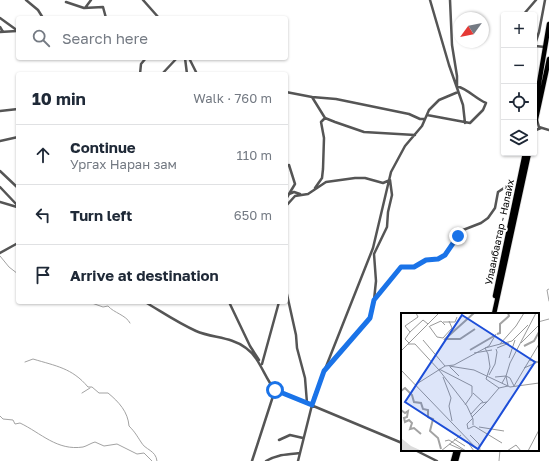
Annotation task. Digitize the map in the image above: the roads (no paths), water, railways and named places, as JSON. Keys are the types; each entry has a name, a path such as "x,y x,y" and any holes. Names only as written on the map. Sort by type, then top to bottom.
{"highway":[{"path":"537,103 549,24"},
{"path":"537,108 548,69 549,58"},
{"name":"Улаанбаатар - Налайх","path":"491,313 524,156"},
{"name":"Улаанбаатар - Налайх","path":"494,313 528,156"},
{"path":"452,461 456,451"},
{"path":"456,461 460,451"}],"street":[{"path":"26,0 38,10 42,16"},
{"path":"84,8 91,0"},
{"path":"143,0 157,16"},
{"path":"427,114 470,123 483,110 486,103 478,100 471,92 457,86 449,65 430,0"},
{"path":"450,0 452,45 457,86 463,105 465,123"},
{"path":"526,12 536,0"},
{"path":"537,37 545,0"},
{"path":"66,2 84,8 103,7 105,16"},
{"path":"0,18 16,30"},
{"path":"0,27 2,32 16,31"},
{"path":"537,46 546,47"},
{"path":"140,72 145,60"},
{"path":"164,72 176,60"},
{"path":"185,60 187,72"},
{"path":"190,60 196,72"},
{"path":"288,92 312,97 343,100 409,114 420,120 425,119"},
{"path":"298,461 312,405 373,248 391,172 399,156 416,135 429,110 439,100 458,92"},
{"path":"312,97 325,118 364,132 416,135"},
{"path":"0,111 16,109"},
{"path":"315,188 322,178 324,138 321,122 325,118"},
{"path":"536,120 538,125 549,130"},
{"path":"537,130 542,128"},
{"path":"0,141 16,137"},
{"path":"288,198 295,184 289,165"},
{"path":"0,171 16,186"},
{"path":"289,194 294,192 308,194 326,182 355,178 365,178 383,183 390,180"},
{"path":"324,371 370,318 376,281 374,254 387,227 388,212 392,195 390,180"},
{"path":"0,187 16,205"},
{"path":"374,300 401,267 414,267 426,260 438,259 445,255 463,230 481,223 488,218 495,208 498,192 504,188"},
{"path":"288,203 292,198 302,194"},
{"path":"0,202 16,206"},
{"path":"0,253 16,244"},
{"path":"288,299 296,334 297,348 305,378 307,403"},
{"path":"149,304 197,331 229,340 246,347 253,354 275,390 401,443"},
{"path":"230,304 250,346 262,364"},
{"path":"262,369 262,364 278,304"},
{"path":"252,461 275,390"},
{"path":"279,440 290,435 303,438"},
{"path":"418,451 437,461"},
{"path":"266,461 280,454 287,455 300,453"}],"waterway":[{"path":"0,256 9,267 16,272"},
{"path":"549,289 547,290 549,301"},
{"path":"95,304 103,307 108,306 126,318 130,323"},
{"path":"539,322 549,319"},
{"path":"25,362 33,359 63,368 76,376 88,387 92,387 99,393 108,393 116,400 125,412 129,426 143,445 153,452 157,461"},
{"path":"82,393 90,388"},
{"path":"0,416 3,419 13,420 15,424 20,423 57,444 74,448 83,447 95,442 104,446 117,444 137,454 144,453 152,461"},
{"path":"499,461 500,451"}]}
